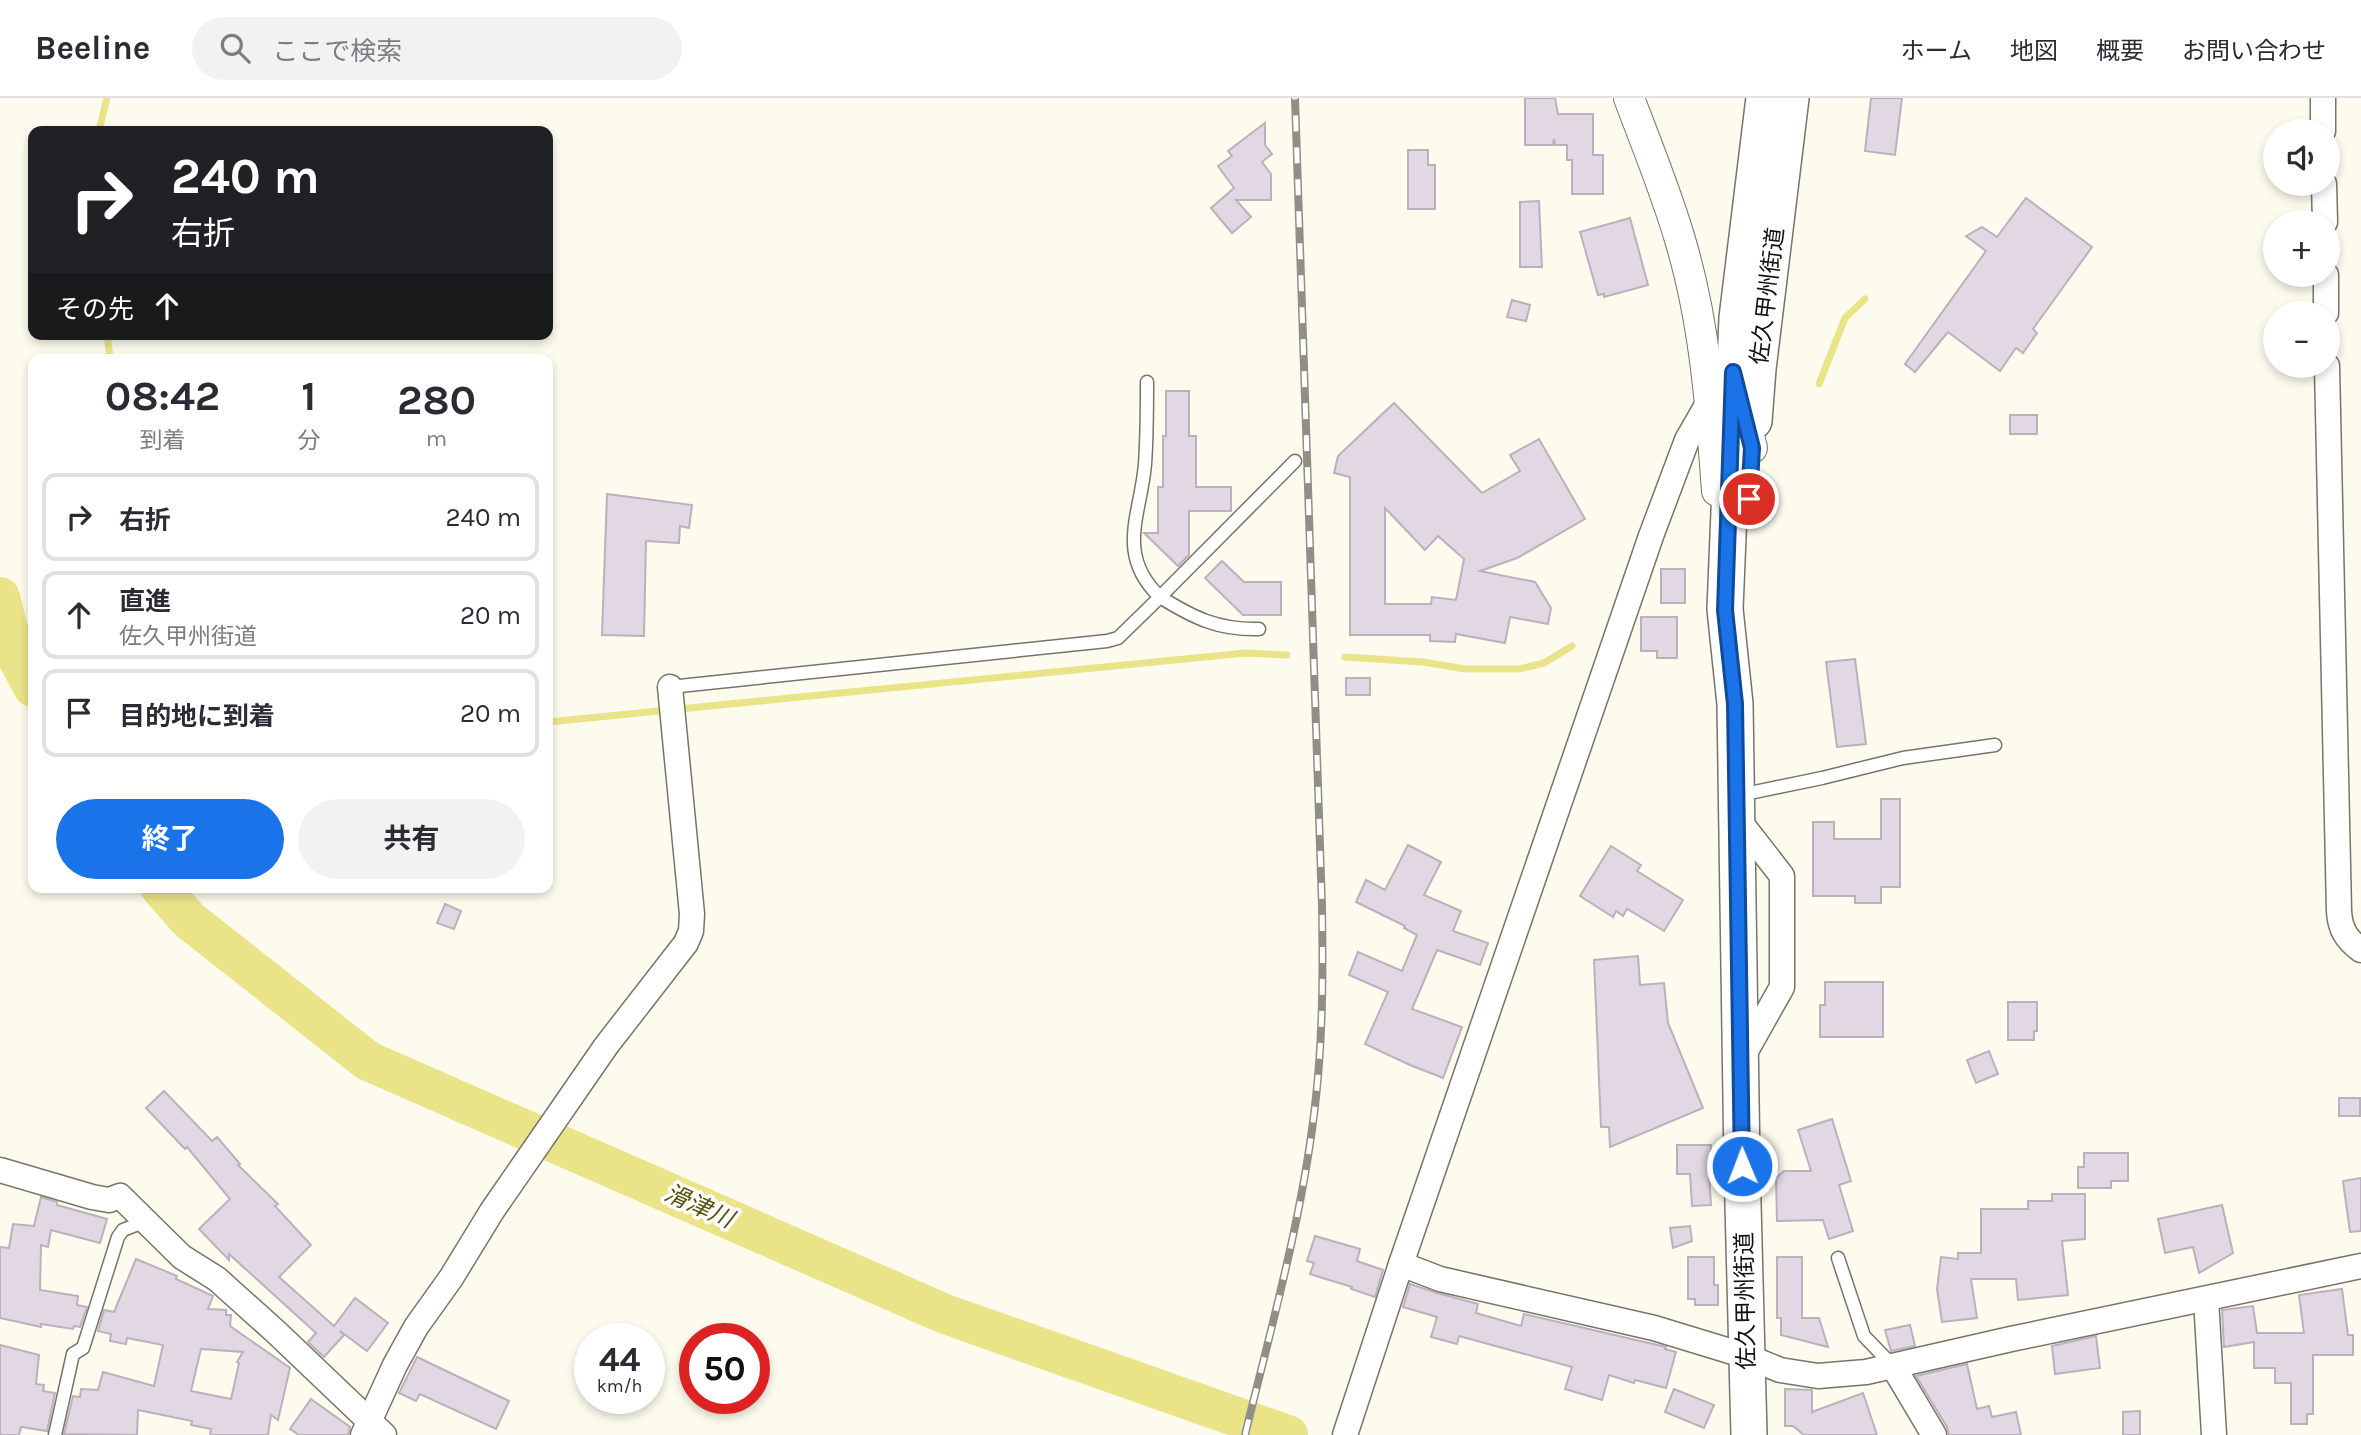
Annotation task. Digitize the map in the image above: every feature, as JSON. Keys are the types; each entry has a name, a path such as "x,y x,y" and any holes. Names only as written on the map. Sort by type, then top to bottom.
{"main road":[{"name":"佐久甲州街道","path":"1749,1435 1735,704 1725,610 1737,318 1764,98"},
{"name":"佐久甲州街道","path":"1735,704 1745,607 1758,369 1791,98"}],"street":[{"path":"1629,98 1682,245 1718,321 1752,448"},
{"path":"2323,98 2323,119"},
{"path":"1682,245 1700,325 1710,400 1725,610"},
{"path":"2327,378 2339,911 2340,925 2345,935 2361,950"},
{"path":"1345,1435 1651,536 1687,440 1710,400"},
{"path":"0,1170 92,1197 109,1200 120,1196 183,1257 217,1279 276,1332 372,1431 395,1365 416,1327 451,1278 492,1211 691,931 692,914 670,693"},
{"path":"1401,1264 1440,1279 1654,1328 1746,1356 1780,1370 1818,1376 1866,1372 2361,1266"},
{"path":"2206,1299 2214,1435"},
{"path":"1893,1366 1934,1435"}],"lane":[{"path":"1147,382 1144,466 1133,527 1135,548 1146,584 1185,613 1212,625 1259,629"},
{"path":"670,693 1118,638 1295,461"},
{"path":"1737,807 1822,778 1903,758 1995,745"},
{"path":"55,1435 73,1354 83,1348 118,1237 123,1230 146,1220"},
{"path":"1838,1258 1864,1336 1893,1366"}],"building":[{"path":"1525,98 1555,98 1558,114 1593,114 1593,155 1603,155 1603,194 1572,194 1572,160 1567,160 1567,145 1555,145 1554,139 1553,145 1525,145"},
{"path":"1871,98 1902,98 1895,155 1865,151"},
{"path":"1265,123 1265,145 1272,154 1262,162 1271,174 1271,200 1236,200 1251,217 1232,233 1211,208 1234,188 1218,166 1232,156 1228,151"},
{"path":"1408,150 1428,150 1428,165 1435,165 1435,209 1408,209"},
{"path":"2026,198 2092,247 2033,329 2037,333 2023,353 2016,348 2000,371 1948,332 1915,372 1905,364 1986,251 1966,236 1982,227 1997,237"},
{"path":"1539,201 1542,267 1520,267 1520,202"},
{"path":"1630,218 1648,285 1604,297 1604,294 1598,295 1580,232"},
{"path":"1512,300 1530,305 1526,321 1507,317"},
{"path":"1166,391 1189,391 1189,436 1196,436 1196,487 1231,487 1231,511 1189,511 1189,555 1178,566 1144,533 1158,533 1158,487 1163,487"},
{"path":"1394,403 1482,493 1520,471 1510,455 1539,439 1585,519 1517,558 1480,571 1535,582 1551,608 1548,624 1510,617 1505,643 1456,634 1455,642 1430,641 1430,635 1350,635 1350,477 1334,473 1338,456","holes":["1385,508 1425,550 1438,536 1464,559 1456,600 1432,597 1431,604 1385,604"]},
{"path":"2010,415 2037,415 2037,434 2010,434"},
{"path":"607,494 692,505 689,528 680,526 679,543 646,541 644,636 602,635"},
{"path":"1222,561 1244,582 1281,582 1281,615 1243,615 1205,578"},
{"path":"1661,569 1685,569 1685,603 1661,603"},
{"path":"1641,617 1677,617 1677,658 1657,658 1657,651 1641,651"},
{"path":"1855,659 1866,744 1837,747 1826,662"},
{"path":"1346,678 1370,678 1370,695 1346,695"},
{"path":"1881,799 1900,799 1900,887 1881,887 1881,903 1855,903 1855,896 1813,896 1813,822 1834,822 1834,839 1881,839"},
{"path":"1408,845 1441,862 1424,895 1461,911 1453,931 1488,943 1480,965 1437,950 1412,1009 1462,1027 1443,1078 1365,1044 1388,992 1349,975 1358,952 1402,971 1417,935 1404,928 1405,926 1356,902 1366,880 1385,890"},
{"path":"1611,846 1641,865 1637,871 1683,900 1664,931 1627,909 1623,916 1616,911 1613,917 1580,896"},
{"path":"445,904 461,911 454,929 437,923"},
{"path":"1638,956 1640,985 1664,983 1668,1023 1703,1108 1610,1147 1609,1127 1601,1127 1594,960"},
{"path":"1825,982 1883,982 1883,1037 1820,1037 1820,1005 1825,1005"},
{"path":"2008,1002 2037,1002 2037,1031 2034,1031 2034,1040 2008,1040"},
{"path":"1989,1051 1998,1074 1976,1083 1967,1060"},
{"path":"164,1091 212,1141 217,1137 240,1164 238,1165 278,1204 275,1206 311,1245 279,1277 334,1326 355,1298 388,1323 367,1351 340,1331 344,1335 324,1357 308,1342 316,1333 229,1254 229,1260 199,1229 230,1199 187,1147 185,1149 146,1108"},
{"path":"2339,1098 2360,1098 2360,1116 2339,1116"},
{"path":"1832,1119 1851,1181 1839,1185 1853,1231 1829,1239 1823,1220 1777,1221 1776,1178 1784,1171 1811,1171 1798,1130"},
{"path":"1677,1145 1711,1145 1711,1205 1692,1206 1690,1174 1677,1174"},
{"path":"2084,1153 2128,1153 2128,1181 2111,1181 2111,1188 2078,1188 2078,1167 2084,1167"},
{"path":"2361,1178 2361,1231 2350,1232 2343,1181"},
{"path":"2052,1194 2085,1194 2085,1239 2062,1241 2068,1295 2018,1300 2016,1279 1971,1279 1977,1318 1942,1322 1937,1289 1941,1257 1958,1259 1958,1253 1981,1253 1981,1209 2028,1209 2028,1201 2052,1201"},
{"path":"41,1197 57,1202 57,1205 107,1219 100,1243 51,1230 48,1247 41,1245 40,1290 78,1296 77,1305 87,1307 80,1327 74,1326 73,1329 41,1324 41,1327 0,1318 0,1247 9,1248 13,1224 34,1226"},
{"path":"2222,1205 2233,1253 2199,1273 2193,1247 2165,1253 2158,1219"},
{"path":"1690,1226 1692,1241 1673,1248 1670,1228"},
{"path":"1315,1236 1360,1249 1357,1261 1383,1270 1375,1297 1310,1274 1314,1263 1307,1261"},
{"path":"1688,1257 1714,1257 1714,1285 1718,1285 1718,1305 1695,1305 1695,1299 1688,1299"},
{"path":"1777,1257 1802,1257 1802,1318 1819,1318 1828,1347 1781,1335 1781,1318 1777,1318"},
{"path":"136,1259 177,1276 176,1279 213,1296 208,1309 226,1310 226,1315 231,1315 230,1326 290,1368 278,1420 271,1415 268,1435 210,1435 211,1429 191,1425 192,1421 138,1410 137,1435 64,1434 73,1396 80,1397 81,1389 98,1390 103,1372 154,1386 163,1345 127,1338 126,1344 110,1341 111,1334 98,1331 104,1310 114,1312","holes":["201,1349 243,1352 237,1362 239,1363 231,1399 191,1391"]},
{"path":"1410,1284 1478,1304 1476,1313 1521,1326 1524,1314 1666,1347 1665,1349 1676,1352 1666,1388 1635,1380 1634,1383 1609,1375 1602,1400 1565,1389 1572,1367 1459,1336 1457,1344 1431,1337 1437,1317 1403,1307"},
{"path":"2342,1289 2348,1335 2353,1335 2353,1355 2313,1355 2313,1414 2307,1414 2307,1424 2291,1424 2291,1383 2275,1383 2275,1368 2254,1368 2254,1342 2224,1347 2222,1310 2253,1306 2257,1333 2304,1333 2299,1295"},
{"path":"1910,1325 1915,1346 1891,1351 1885,1330"},
{"path":"2096,1336 2100,1368 2055,1374 2052,1346"},
{"path":"0,1345 39,1355 36,1384 44,1385 43,1391 55,1393 47,1431 21,1427 19,1435 0,1435"},
{"path":"417,1357 509,1401 496,1429 420,1394 416,1401 399,1393"},
{"path":"1967,1364 1977,1409 1989,1406 1992,1417 2016,1412 2021,1435 1949,1435 1947,1427 1916,1376"},
{"path":"1674,1389 1714,1405 1704,1428 1665,1412"},
{"path":"1785,1389 1812,1390 1812,1412 1863,1393 1877,1435 1804,1435 1793,1426 1785,1426"},
{"path":"311,1399 350,1427 348,1435 299,1435 290,1429"},
{"path":"2140,1411 2140,1435 2123,1435 2123,1412"}],"waterway":[{"path":"100,126 107,98"},
{"path":"1819,384 1845,318 1865,299"},
{"path":"108,340 109,354"},
{"name":"滑津川","path":"0,597 13,649 28,678"},
{"path":"1345,657 1423,662 1465,669 1519,669 1544,663 1572,646"},
{"path":"553,722 1245,653 1287,655"},
{"name":"滑津川","path":"165,893 189,920 368,1061 945,1314 1288,1435"}],"railway":[{"path":"1245,1435 1304,1182 1316,1097 1321,1025 1322,906 1295,98"}],"route":[{"path":"1742,1166 1735,704 1725,610 1733,372 1752,448 1749,499"}]}
